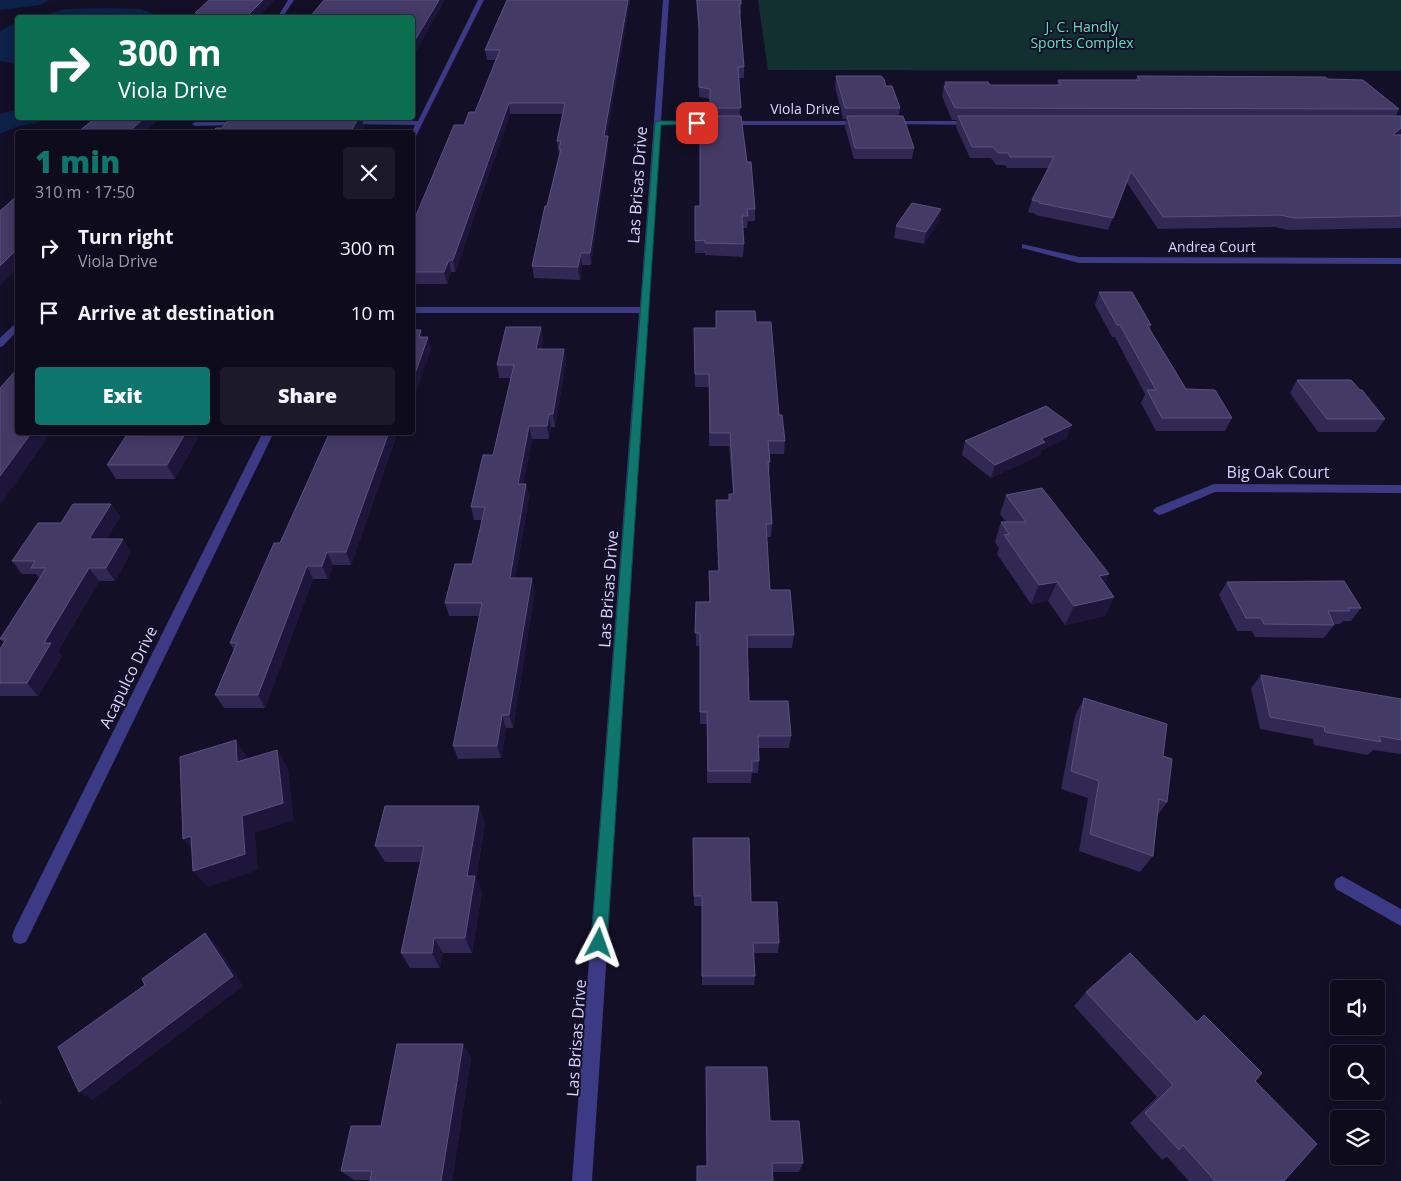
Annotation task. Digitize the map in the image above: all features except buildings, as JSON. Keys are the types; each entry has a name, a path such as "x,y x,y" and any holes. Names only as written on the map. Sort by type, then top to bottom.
{"street":[{"path":"281,15 291,0"},
{"path":"415,133 481,0"},
{"name":"Las Brisas Drive","path":"582,1181 666,0"},
{"path":"198,120 193,126 253,124"},
{"path":"342,124 420,123"},
{"name":"Viola Drive","path":"658,123 866,123"},
{"path":"876,123 985,123"},
{"name":"Andrea Court","path":"1025,246 1079,260 1401,261"},
{"path":"415,310 644,310"},
{"path":"0,344 15,327"},
{"name":"Acapulco Drive","path":"20,936 267,435"},
{"name":"Big Oak Court","path":"1159,511 1214,488 1401,489"},
{"path":"1342,884 1401,918"}],"green space":[{"name":"J. C. Handly Sports Complex","path":"758,0 1401,0 1401,71 768,70"}],"water":[{"path":"0,0 50,0 40,5 0,10"},
{"path":"66,9 141,9 157,15 44,15"},
{"path":"15,23 15,64 0,61 0,31"},
{"path":"15,110 15,120 40,120 40,122 16,127 0,134 0,114"}],"route":[{"path":"599,943 658,123 697,123"}]}
